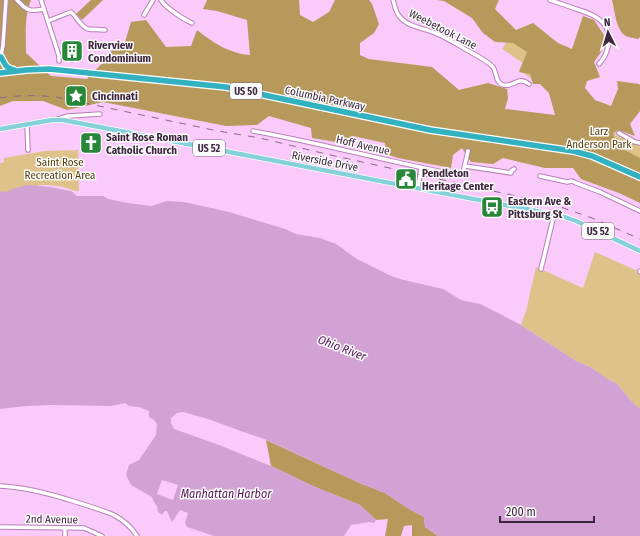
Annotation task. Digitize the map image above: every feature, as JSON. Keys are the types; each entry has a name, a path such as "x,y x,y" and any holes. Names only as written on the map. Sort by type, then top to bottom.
{"highway":[{"path":"1,59 8,68 12,70 22,70"},
{"name":"Columbia Parkway","path":"0,73 22,70 49,69 238,89 430,130 573,151 592,156 640,177"}],"main road":[{"name":"Riverside Drive","path":"0,129 57,120 192,144 554,215 576,221 640,251"}],"street":[{"path":"1,59 6,0"},
{"path":"17,0 24,8 30,10 44,9"},
{"path":"41,0 59,56 59,61"},
{"path":"144,15 152,0"},
{"path":"162,0 168,7 192,23"},
{"name":"Weebetook Lane","path":"393,0 397,13 406,23 442,36 474,54 493,67 497,79 502,84 507,85 520,80 526,81 529,84"},
{"path":"550,0 590,13 602,22 608,32 609,41 606,55 599,64"},
{"path":"48,21 71,12 86,28 105,30"},
{"path":"57,120 68,116 100,114"},
{"path":"27,124 28,150"},
{"name":"Hoff Avenue","path":"253,131 283,136 421,168 460,175 463,173 465,167 511,173 514,169"},
{"path":"620,134 640,143"},
{"path":"465,167 468,150"},
{"path":"418,188 421,168"},
{"path":"540,176 567,182 572,181 600,192 640,211"},
{"path":"541,269 554,215"},
{"path":"0,486 23,488 53,494 90,506 115,516 125,522 137,536"},
{"name":"2nd Avenue","path":"0,527 84,528 102,536"},
{"path":"65,528 65,536"}],"green space":[{"path":"0,0 31,0 26,19 26,53 51,76 87,79 109,56 116,42 125,42 131,22 146,20 166,47 191,46 197,30 228,50 250,55 247,20 217,11 203,9 207,0 299,0 300,15 313,22 329,12 335,0 369,0 372,4 379,24 374,33 360,43 360,55 369,59 432,67 459,90 488,83 507,89 508,98 505,109 555,115 549,93 540,84 533,84 530,74 519,72 527,52 513,43 495,42 483,33 472,18 444,1 437,0 499,0 495,9 516,30 533,23 558,43 572,49 583,16 594,20 604,35 603,49 594,62 600,77 587,81 585,88 595,100 611,106 618,89 617,81 640,85 640,111 630,124 635,136 618,130 613,133 617,146 640,158 640,203 619,193 581,179 573,168 545,168 503,158 493,164 471,162 462,148 453,155 451,168 398,158 386,154 385,143 353,136 348,144 312,138 311,128 269,116 257,125 226,126 103,102 67,110 43,101 13,101 0,106"},
{"path":"91,0 103,0 82,20 76,14"},
{"path":"612,0 640,0 640,37 638,39 628,37 621,31 618,26"},
{"name":"Larz Anderson Park","path":"514,31 618,128 615,135 640,146 640,173 573,115 540,84 519,70 523,63 502,49"},
{"name":"Saint Rose Recreation Area","path":"78,150 79,191 74,191 63,187 39,185 39,195 0,197 0,163 4,162 4,158 45,151"},
{"path":"595,252 640,272 640,409 617,384 592,368 576,361 521,325 526,311 536,267 583,288"},
{"path":"266,440 385,493 424,517 425,527 438,536 412,536 412,525 404,526 401,536 385,536 388,519 376,520 360,505 315,487 271,466"}],"water":[{"path":"28,185 71,191 77,196 103,196 108,199 128,203 151,206 167,201 184,202 229,212 285,229 296,234 320,238 336,244 357,259 391,276 443,289 461,300 480,304 521,325 576,361 592,368 617,384 640,409 640,536 438,536 425,527 424,517 385,493 362,484 267,440 208,419 183,412 177,413 171,418 171,423 174,429 271,466 315,487 360,505 376,520 374,523 369,522 351,525 344,536 214,536 187,527 185,523 188,513 180,510 172,522 167,511 165,511 162,515 158,512 157,506 152,497 131,485 126,475 129,465 139,460 156,435 157,424 149,417 149,411 139,407 129,406 125,403 111,406 52,405 0,409 0,191 6,192"}],"pier":[{"path":"162,480 178,485 173,500 157,494"}],"railway":[{"path":"0,98 14,96 56,97 218,131 260,138 552,204 592,218 640,239"}],"place":[{"name":"Riverview Condominium","path":"72,51"},
{"name":"Cincinnati","path":"76,96"},
{"name":"Saint Rose Roman Catholic Church","path":"91,143"},
{"name":"Pendleton Heritage Center","path":"406,179"},
{"name":"Eastern Ave & Pittsburg St","path":"492,207"}],"water label":[{"name":"Ohio River","path":"342,348"},
{"name":"Manhattan Harbor","path":"226,494"}]}
